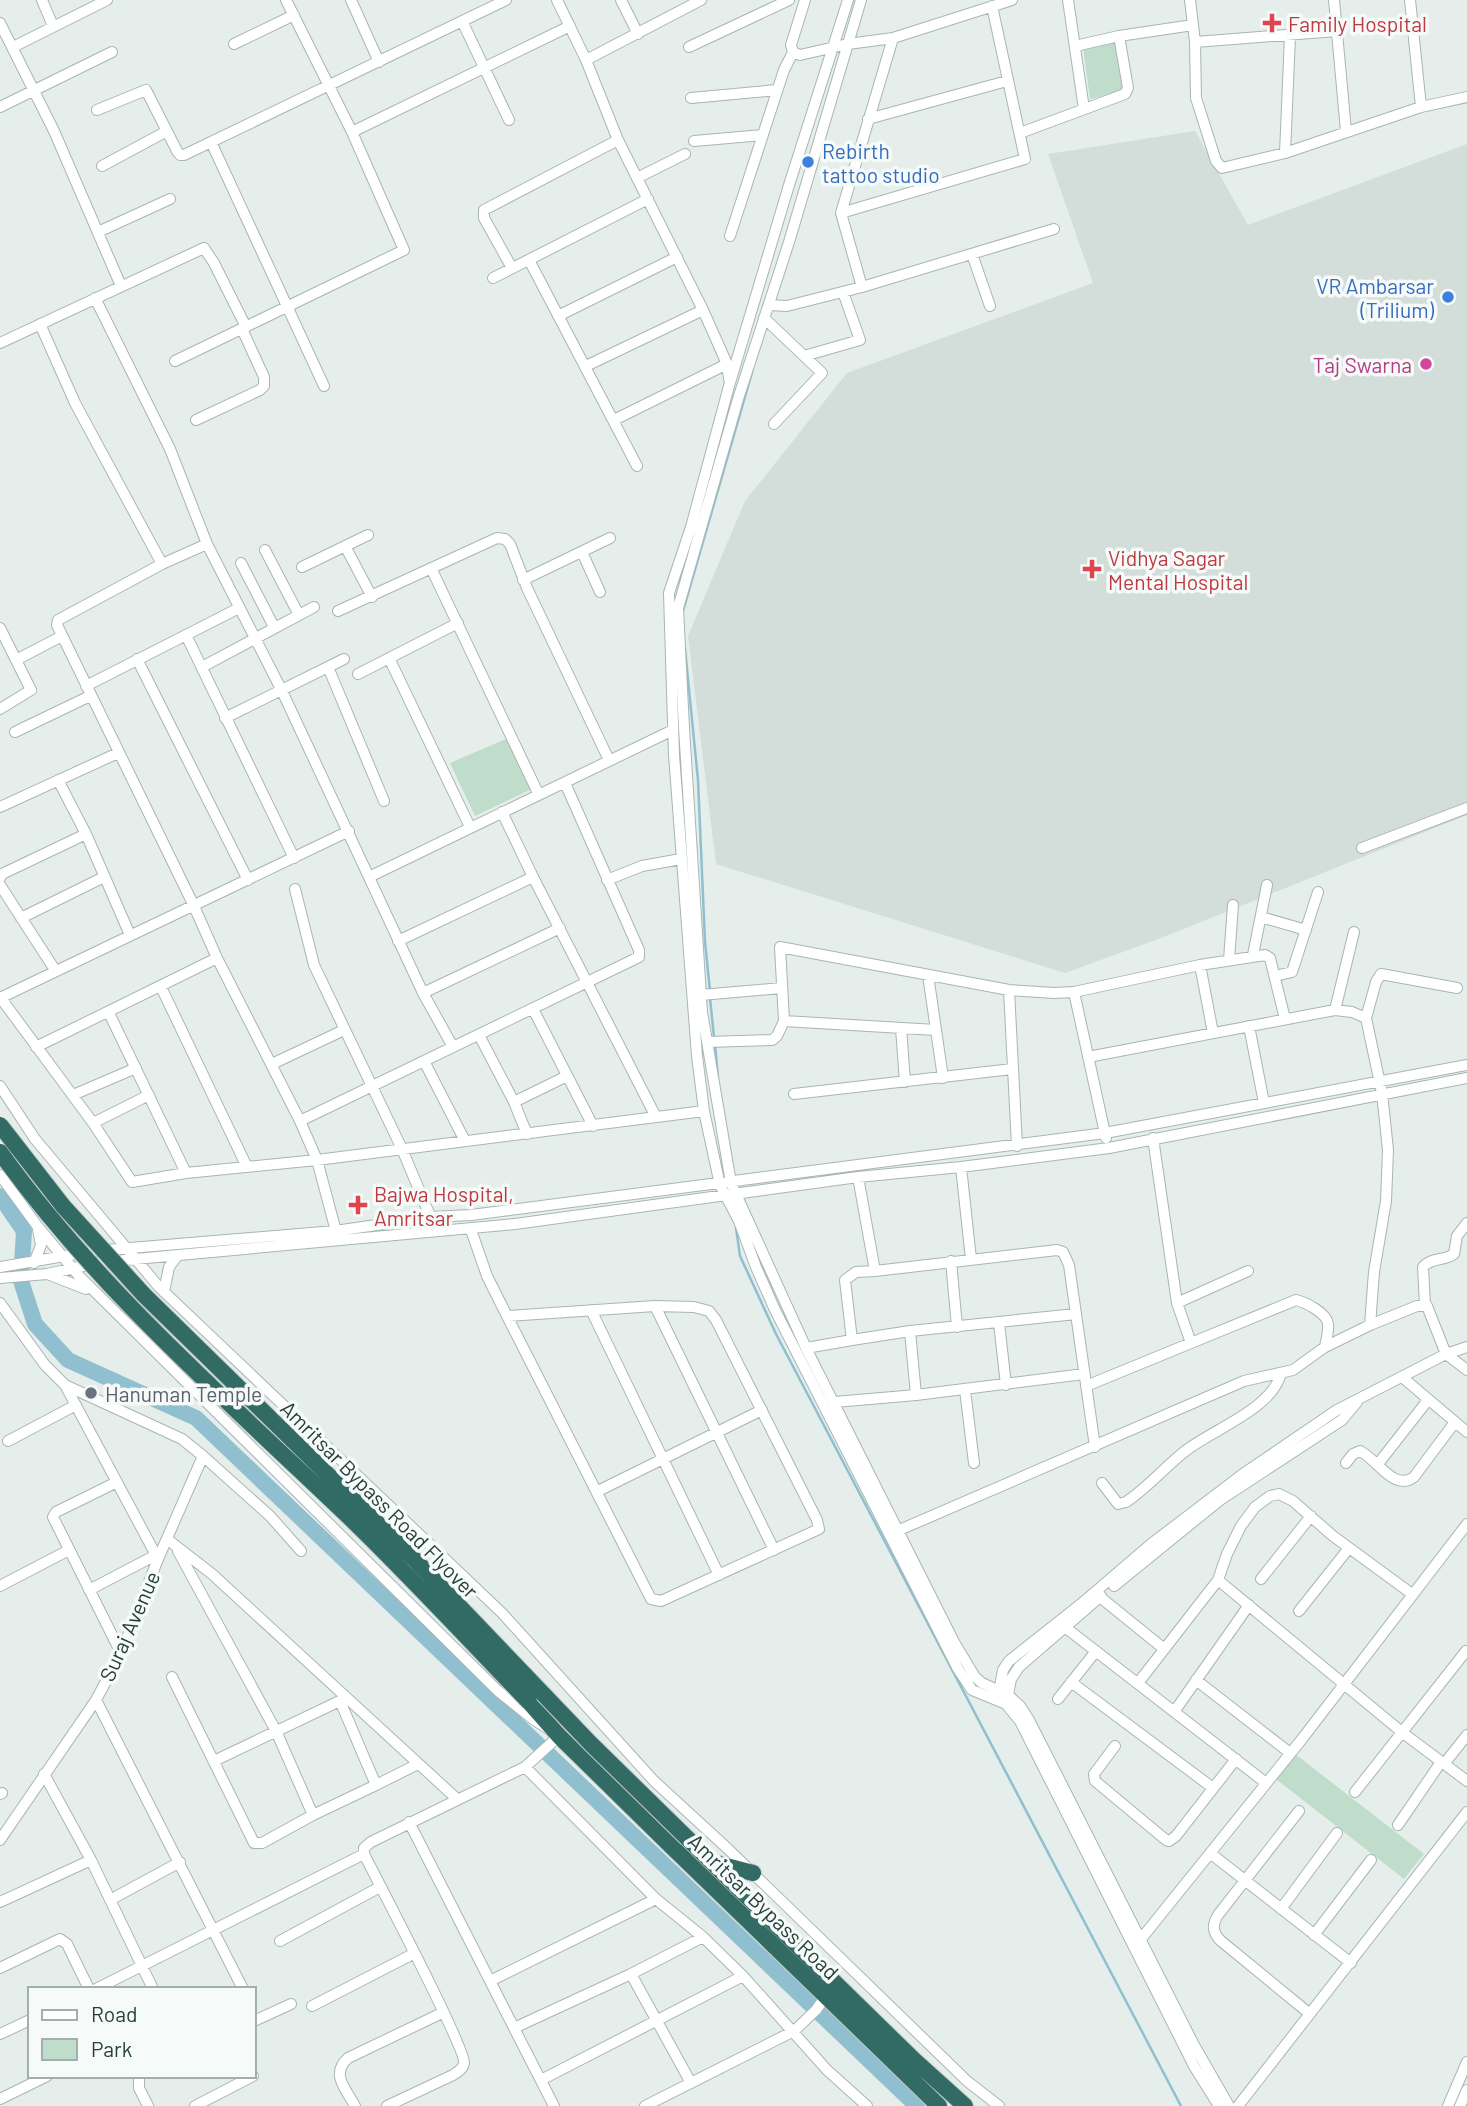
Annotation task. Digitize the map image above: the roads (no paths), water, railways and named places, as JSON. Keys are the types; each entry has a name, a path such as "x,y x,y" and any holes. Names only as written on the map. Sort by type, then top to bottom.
{"highway":[{"name":"Amritsar Bypass Road Flyover","path":"0,1125 63,1206 144,1295 414,1559 555,1707 713,1863"},
{"name":"Amritsar Bypass Road Flyover","path":"0,1152 58,1227 115,1287 234,1409 349,1518 529,1702 553,1741"},
{"name":"Amritsar Bypass Road","path":"553,1741 826,1996 939,2106"},
{"path":"713,1863 752,1873"},
{"name":"Amritsar Bypass Road","path":"713,1863 895,2042 965,2106"}],"street":[{"path":"42,0 53,26"},
{"path":"13,47 107,0"},
{"path":"351,0 379,62"},
{"path":"97,110 146,90 181,155 506,0"},
{"path":"557,0 586,61 618,140 703,310 727,364 729,386"},
{"path":"621,0 638,34"},
{"path":"586,61 700,0"},
{"path":"689,47 789,0"},
{"path":"730,236 777,90 793,52 791,42 805,0"},
{"path":"848,0 789,185 729,386 691,527 669,593 673,730 681,859 704,1111 727,1189 775,1310 957,1669 972,1690 1003,1697"},
{"path":"861,0 738,399 678,608 701,995 727,1189 744,1207 806,1348 969,1668 982,1683 1020,1706 1029,1720 1190,2047 1208,2091 1219,2106"},
{"path":"793,52 800,55 848,44 893,38 1012,0"},
{"path":"1068,0 1084,109"},
{"path":"1190,0 1199,111 1218,166 1225,169 1285,153 1421,107 1467,97"},
{"path":"1334,0 1346,131"},
{"path":"1410,0 1421,107"},
{"path":"175,361 404,250 352,132 288,1"},
{"path":"841,213 1024,160 992,6"},
{"path":"234,44 294,15"},
{"path":"462,21 509,120"},
{"path":"0,23 54,131 121,286"},
{"path":"1074,46 1193,25"},
{"path":"352,132 570,26"},
{"path":"1195,42 1337,32"},
{"path":"1020,133 1121,97 1127,91 1119,36"},
{"path":"1285,153 1290,36"},
{"path":"862,287 841,213 893,38"},
{"path":"0,107 112,52"},
{"path":"868,119 1007,80"},
{"path":"691,98 777,90"},
{"path":"102,166 167,131"},
{"path":"694,141 763,135"},
{"path":"512,268 484,218 484,210 618,140"},
{"path":"211,142 324,386"},
{"path":"637,178 685,154"},
{"path":"98,232 170,199"},
{"path":"493,278 648,199"},
{"path":"769,304 784,306 843,292 1054,229"},
{"path":"0,343 205,248 244,328 264,377 264,386 196,420"},
{"path":"972,254 990,306"},
{"path":"558,316 677,257"},
{"path":"529,260 637,466"},
{"path":"804,356 860,340 843,292"},
{"path":"95,298 170,449 207,544 282,691 423,993 453,1046"},
{"path":"586,366 703,310"},
{"path":"764,318 822,375 774,424"},
{"path":"40,324 75,403 162,564"},
{"path":"614,421 727,364"},
{"path":"302,567 368,535"},
{"path":"338,611 501,538 510,544 523,579 609,760"},
{"path":"523,579 610,538"},
{"path":"207,544 162,564 58,620 57,625 217,958 300,1121 317,1160 337,1236"},
{"path":"345,546 372,597"},
{"path":"265,550 299,615"},
{"path":"582,552 600,592"},
{"path":"241,563 274,627"},
{"path":"431,568 538,793"},
{"path":"202,667 314,607"},
{"path":"15,732 88,691 136,659 239,608"},
{"path":"358,674 458,624"},
{"path":"0,628 31,690 0,709"},
{"path":"187,635 294,858"},
{"path":"16,660 62,636"},
{"path":"389,658 470,827"},
{"path":"136,659 248,880"},
{"path":"225,718 344,659"},
{"path":"328,667 384,801"},
{"path":"369,877 673,730"},
{"path":"0,807 118,753"},
{"path":"58,780 86,834 130,935"},
{"path":"300,1121 636,960 640,954 565,783"},
{"path":"1362,848 1467,808"},
{"path":"502,812 656,1117"},
{"path":"349,831 0,997 93,1123 132,1182 186,1173 317,1160 704,1111"},
{"path":"0,878 2,874 86,834"},
{"path":"607,880 642,866 681,859"},
{"path":"21,918 104,877"},
{"path":"398,941 533,877"},
{"path":"0,885 55,970"},
{"path":"1252,956 1267,885"},
{"path":"295,889 314,965 402,1149 432,1217 435,1233"},
{"path":"1275,976 1292,972 1318,892"},
{"path":"1229,960 1233,905"},
{"path":"1261,917 1306,930"},
{"path":"423,993 560,928"},
{"path":"1335,1010 1354,932"},
{"path":"707,1042 772,1040 777,1035 784,1021 780,947 1009,990 1054,993 1074,992 1252,956 1269,956 1285,1019"},
{"path":"36,1047 217,958"},
{"path":"1200,965 1213,1033"},
{"path":"1370,1325 1374,1272 1388,1173 1387,1124 1366,1018 1376,982 1381,974 1457,988"},
{"path":"928,975 943,1079"},
{"path":"161,987 247,1167"},
{"path":"701,995 782,988"},
{"path":"1009,990 1017,1146"},
{"path":"1074,992 1109,1148"},
{"path":"533,1009 593,1126"},
{"path":"1088,1057 1335,1010 1352,1012 1366,1018"},
{"path":"109,1013 186,1173"},
{"path":"784,1021 936,1030"},
{"path":"1249,1026 1264,1103"},
{"path":"901,1028 905,1082"},
{"path":"272,1064 344,1030"},
{"path":"479,1035 514,1102 527,1134"},
{"path":"424,1061 465,1141"},
{"path":"0,1278 42,1275 103,1262 337,1236 432,1217 961,1167 1109,1148 1467,1065"},
{"path":"73,1095 135,1068"},
{"path":"794,1094 1012,1069"},
{"path":"514,1102 567,1076"},
{"path":"0,1267 94,1251 471,1230 727,1189 857,1164 1017,1146 1105,1133 1264,1103 1467,1078"},
{"path":"0,1086 35,1139 164,1292 502,1613 654,1781 967,2081 999,2106"},
{"path":"93,1123 149,1095"},
{"path":"1153,1138 1177,1303 1191,1343"},
{"path":"961,1167 971,1259"},
{"path":"0,1175 63,1258 101,1298 498,1691 533,1719 553,1741 529,1763 371,1842 364,1848 364,1854 463,2058 461,2069 453,2075 387,2106"},
{"path":"858,1177 874,1271"},
{"path":"1425,1306 1423,1267 1429,1262 1446,1259 1454,1254 1457,1236 1467,1223"},
{"path":"32,1263 41,1245 38,1227"},
{"path":"471,1230 487,1276 507,1316 598,1491 651,1599 661,1601 819,1529 819,1524 762,1410 709,1311 694,1307 655,1306 507,1316"},
{"path":"852,1340 845,1280 856,1272 1060,1251 1069,1265 1095,1447"},
{"path":"164,1292 169,1267 178,1255"},
{"path":"951,1261 957,1327"},
{"path":"1177,1303 1248,1271"},
{"path":"42,1275 77,1284 101,1298"},
{"path":"1086,1386 1296,1300 1302,1301 1326,1318 1328,1324 1325,1347"},
{"name":"Suraj Avenue","path":"0,1303 45,1365 65,1385 157,1557 121,1653 96,1700 0,1840"},
{"path":"655,1306 774,1550"},
{"path":"897,1531 1244,1381 1298,1368 1325,1347 1417,1306 1425,1306 1430,1310 1446,1354 1467,1370"},
{"path":"591,1310 719,1575"},
{"path":"806,1348 910,1331 1076,1314"},
{"path":"999,1323 1006,1385"},
{"path":"910,1331 916,1395"},
{"path":"1003,1697 1003,1670 1009,1661 1090,1597 1151,1544 1243,1474 1337,1410 1446,1354 1466,1348"},
{"path":"1102,1483 1118,1504 1126,1503 1193,1445 1259,1403 1272,1390 1281,1373"},
{"path":"835,1402 965,1390 1084,1374"},
{"path":"1402,1377 1467,1432"},
{"path":"65,1385 182,1439 270,1516 302,1550"},
{"path":"965,1390 974,1463"},
{"path":"1003,1697 1019,1667 1100,1597 1220,1500 1342,1420 1359,1400"},
{"path":"1378,1464 1428,1400"},
{"path":"8,1441 76,1405"},
{"path":"598,1491 762,1410"},
{"path":"1346,1462 1355,1452 1360,1451 1397,1481 1408,1481 1414,1477 1455,1422"},
{"path":"89,1590 157,1557 203,1456"},
{"path":"117,1482 56,1512 54,1518 121,1653"},
{"path":"1138,1683 1218,1580 1233,1540 1255,1507 1264,1499 1279,1494 1286,1496 1349,1548 1412,1594"},
{"path":"1261,1579 1311,1516"},
{"path":"1138,1942 1290,1753 1467,1524"},
{"path":"167,1539 212,1574 343,1700 457,1799"},
{"path":"176,1548 276,1731 313,1815"},
{"path":"1299,1611 1349,1548"},
{"path":"0,1586 69,1550"},
{"path":"1218,1580 1342,1684 1467,1781"},
{"path":"1100,1597 1163,1648"},
{"path":"1174,1712 1249,1605"},
{"path":"1066,1628 1266,1783"},
{"path":"1058,1699 1096,1651"},
{"path":"1355,1792 1466,1651"},
{"path":"172,1677 254,1843 262,1843 418,1764"},
{"path":"1196,1680 1290,1753"},
{"path":"1071,1682 1213,1788"},
{"path":"96,1700 242,1987"},
{"path":"214,1761 343,1700"},
{"path":"343,1700 376,1785"},
{"path":"1398,1825 1467,1735"},
{"path":"1115,1746 1094,1774 1094,1779 1104,1790 1169,1841 1176,1836 1236,1759"},
{"path":"529,1763 656,1899 702,1937 797,2027 827,2070 867,2106"},
{"path":"44,1774 91,1860 152,1987"},
{"path":"1299,1811 1213,1923 1215,1933 1221,1941 1310,2014"},
{"path":"1238,2106 1467,1812"},
{"path":"410,1822 554,2106"},
{"path":"1281,1909 1337,1833"},
{"path":"1210,1853 1351,1963"},
{"path":"100,1987 364,1854"},
{"path":"0,1902 91,1860"},
{"path":"1314,1935 1371,1860"},
{"path":"110,1900 180,1862"},
{"path":"279,1941 380,1887"},
{"path":"491,1981 656,1899"},
{"path":"514,2028 631,1974 702,1937"},
{"path":"0,1968 60,1939 67,1944 88,1987"},
{"path":"312,2006 413,1954"},
{"path":"631,1974 655,2022 691,2083"},
{"path":"541,2080 743,1976"},
{"path":"645,2106 797,2027 816,2010 826,1996"},
{"path":"256,2017 291,2004"},
{"path":"355,2106 339,2075 342,2063 442,2013"},
{"path":"0,2034 28,2021"},
{"path":"1190,2047 1229,2106"},
{"path":"1448,2106 1467,2062"},
{"path":"0,2099 43,2078"},
{"path":"138,2078 139,2088 148,2106"},
{"path":"195,2106 249,2078"},
{"path":"1460,2106 1467,2090"}],"waterway":[{"path":"683,611 753,369"},
{"path":"685,649 698,780 705,942 710,991"},
{"path":"710,998 714,1037"},
{"path":"715,1043 718,1079"},
{"path":"0,1196 24,1231 21,1281 35,1324 68,1360 196,1418 917,2106"},
{"path":"736,1228 740,1256 776,1334 1181,2106"}],"place":[{"name":"Family Hospital","path":"1272,23"},
{"name":"Rebirth tattoo studio","path":"808,162"},
{"name":"VR Ambarsar (Trilium)","path":"1448,297"},
{"name":"Taj Swarna","path":"1426,364"},
{"name":"Vidhya Sagar Mental Hospital","path":"1092,569"},
{"name":"Bajwa Hospital, Amritsar","path":"358,1205"},
{"name":"Hanuman Temple","path":"91,1393"}]}
